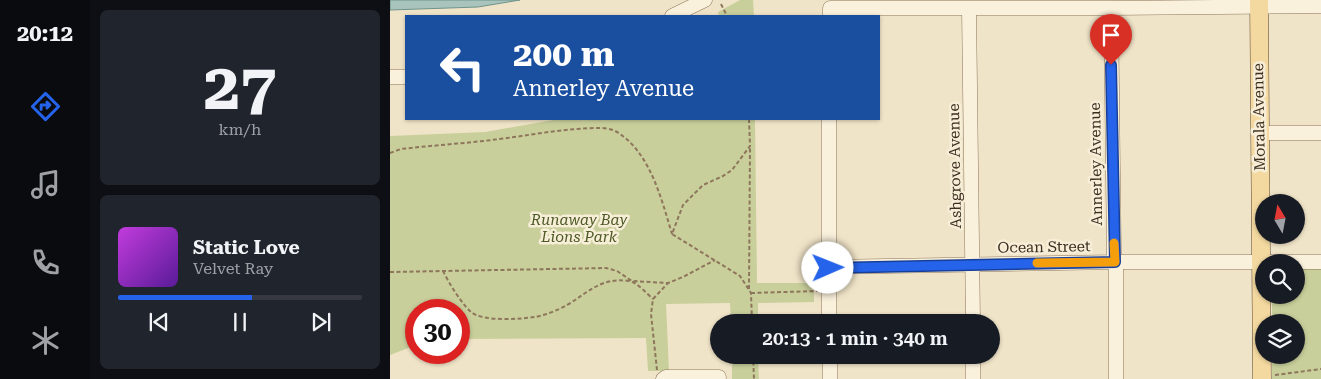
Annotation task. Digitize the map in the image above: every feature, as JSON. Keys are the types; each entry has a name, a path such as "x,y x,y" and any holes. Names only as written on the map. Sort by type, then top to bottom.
{"main road":[{"name":"Morala Avenue","path":"1257,2 1261,254"},
{"name":"Morala Avenue","path":"1264,304 1268,377"}],"street":[{"path":"674,15 704,0"},
{"path":"830,12 969,8 1111,8 1257,2 1321,6"},
{"name":"Ashgrove Avenue","path":"969,8 973,314"},
{"name":"Annerley Avenue","path":"1111,8 1116,379"},
{"path":"390,77 405,77"},
{"path":"829,120 829,314"},
{"path":"1259,133 1321,133"},
{"name":"Ocean Street","path":"828,268 972,264 1255,262"},
{"name":"Ocean Street","path":"1305,262 1321,262"},
{"path":"830,364 830,379"},
{"path":"973,364 973,379"},
{"path":"661,376 719,377"}],"path":[{"path":"721,4 726,15"},
{"path":"749,120 749,289"},
{"path":"390,153 401,149 483,142 584,128 610,129 620,133 630,143 651,174 661,196 672,234 740,276 751,293 752,314"},
{"path":"672,234 683,205 703,185 732,170 750,146"},
{"path":"444,271 449,282 472,313 479,316 505,319 536,317 545,314 568,304 600,283 611,280 668,283 714,260"},
{"path":"390,272 606,268 618,272 632,281 653,299"},
{"path":"661,376 651,314 653,299 668,283"},
{"path":"751,293 828,291"},
{"path":"753,364 754,379"},
{"path":"1268,377 1321,370"}],"green space":[{"path":"740,0 753,0 754,15 719,15 718,12"},
{"name":"Runaway Bay Lions Park","path":"553,120 755,120 757,283 814,283 814,302 758,303 758,314 731,314 730,303 666,304 669,371 648,371 646,338 470,339 470,299 405,299 405,349 390,355 390,136 485,132"},
{"path":"1305,269 1321,269 1321,379 1272,379 1272,364 1305,364 1305,314 1272,314 1272,304 1305,304"},
{"path":"732,364 758,364 759,379 732,379"}],"water":[{"path":"390,0 520,0 478,7 390,10"}],"slow traffic":[{"path":"1037,263 1115,262 1114,243"}],"route":[{"path":"828,268 1115,262 1111,65"}]}
